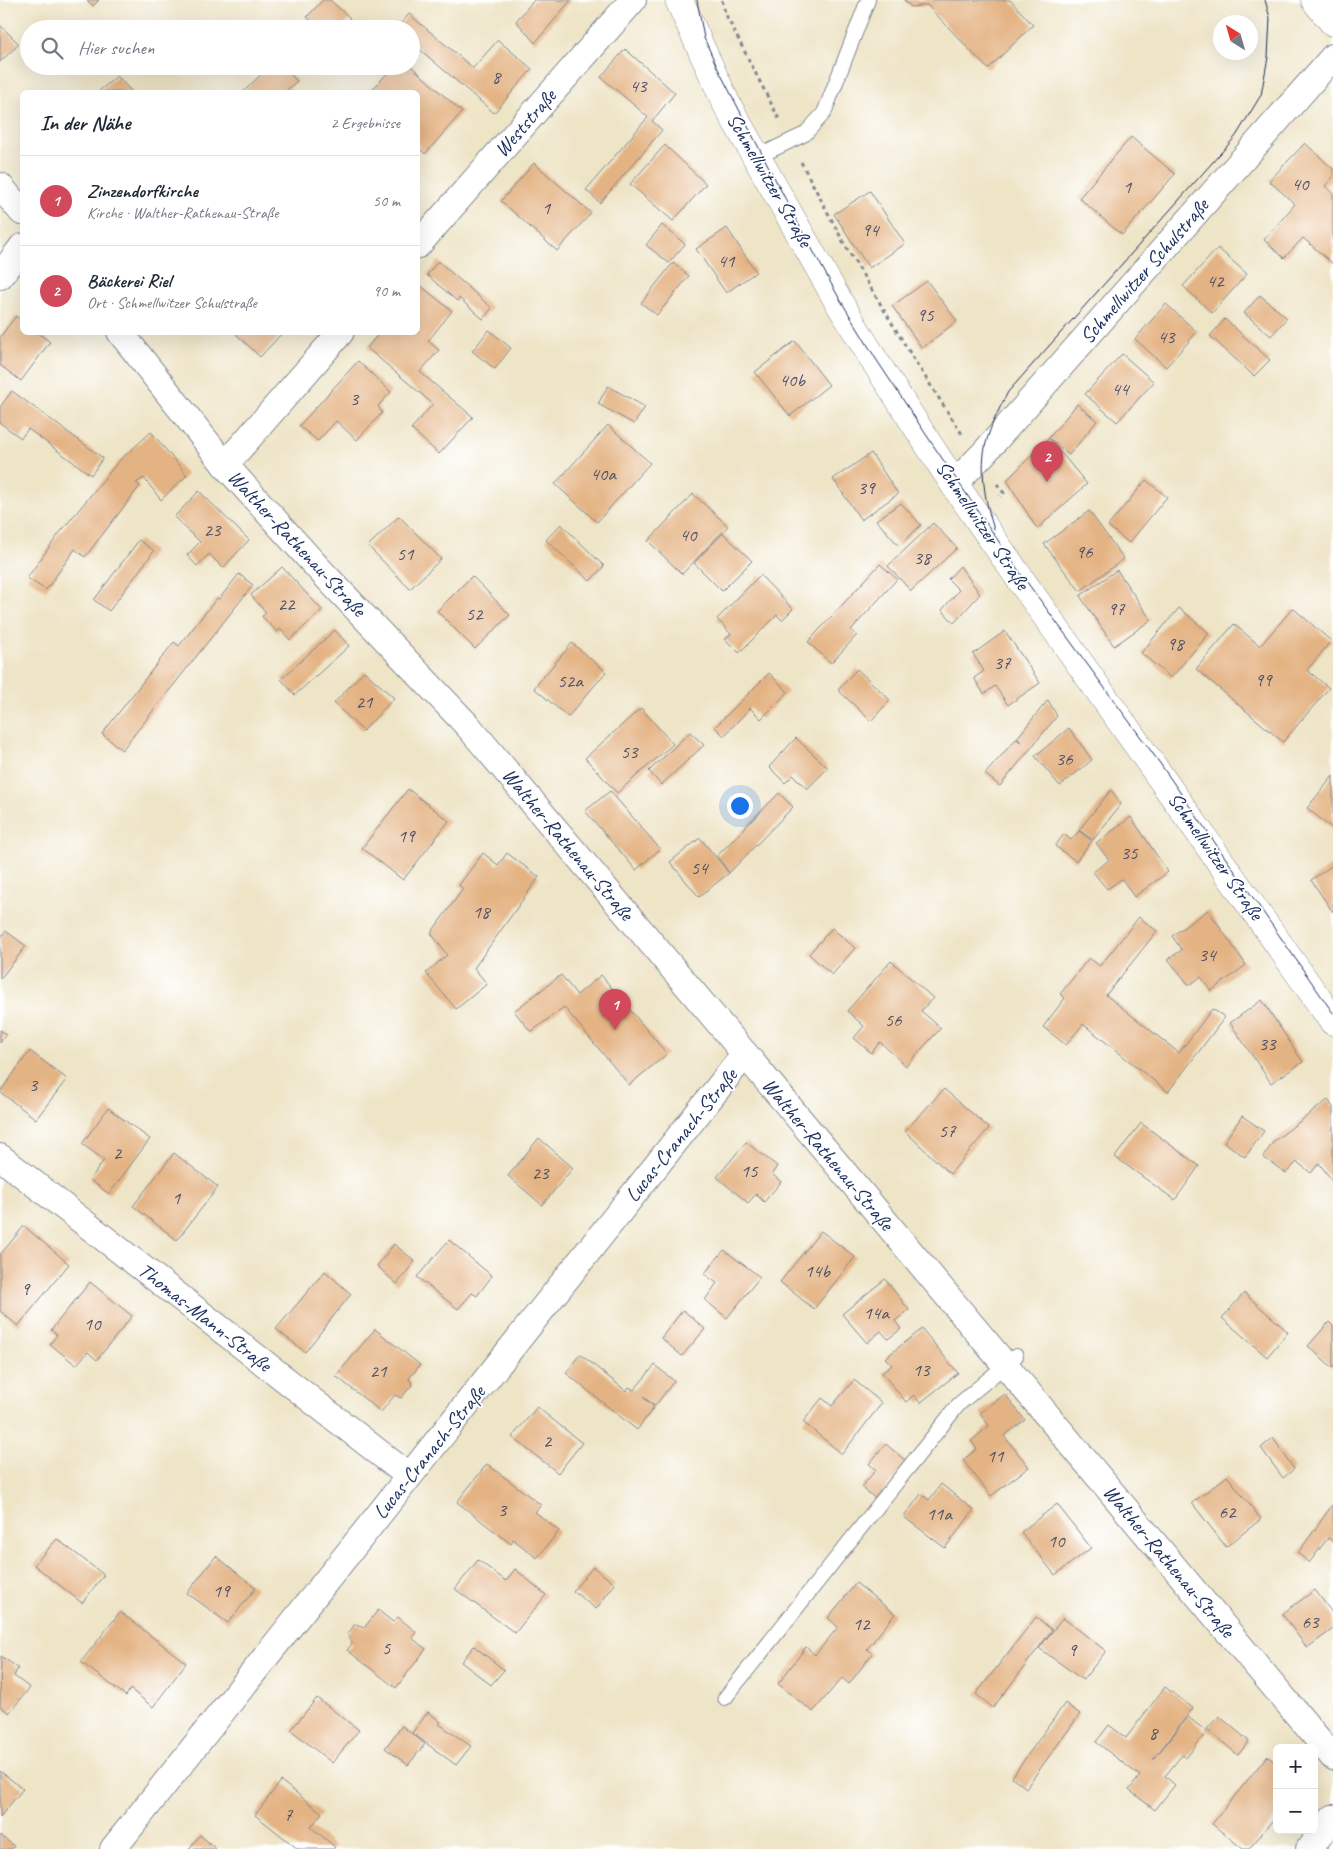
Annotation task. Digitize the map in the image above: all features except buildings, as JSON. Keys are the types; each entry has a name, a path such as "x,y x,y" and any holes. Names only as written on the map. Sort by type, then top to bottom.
{"street":[{"name":"Weststraße","path":"420,243 633,0"},
{"name":"Schmellwitzer Straße","path":"679,0 727,105 841,306 954,484 1333,1021"},
{"path":"1315,0 1333,22"},
{"name":"Schmellwitzer Schulstraße","path":"954,484 1333,57"},
{"path":"0,186 20,210"},
{"path":"0,276 20,250"},
{"name":"Walther-Rathenau-Straße","path":"122,335 225,465 318,568 468,726 745,1054 1011,1360 1333,1757"},
{"path":"225,465 338,335"},
{"name":"Lucas-Cranach-Straße","path":"113,1849 745,1054"},
{"name":"Thomas-Mann-Straße","path":"0,1158 409,1476"},
{"path":"1309,1849 1333,1818"}],"lane":[{"path":"690,0 697,40"},
{"path":"757,157 805,134 824,113 868,0"},
{"path":"726,1698 958,1404 1011,1360"}],"path":[{"path":"722,0 725,13 846,247 913,358 1004,493 976,515"}],"tram line":[{"path":"697,0 704,38 718,69 801,229 876,359 1021,574 1159,762 1333,1013"},
{"path":"994,529 985,492 984,453 990,429 1004,399 1008,392 1236,136 1261,95 1268,57 1270,18 1265,0"}],"place":[{"name":"Bäckerei Riel","path":"1047,482"},
{"name":"Zinzendorfkirche","path":"615,1030"}]}
